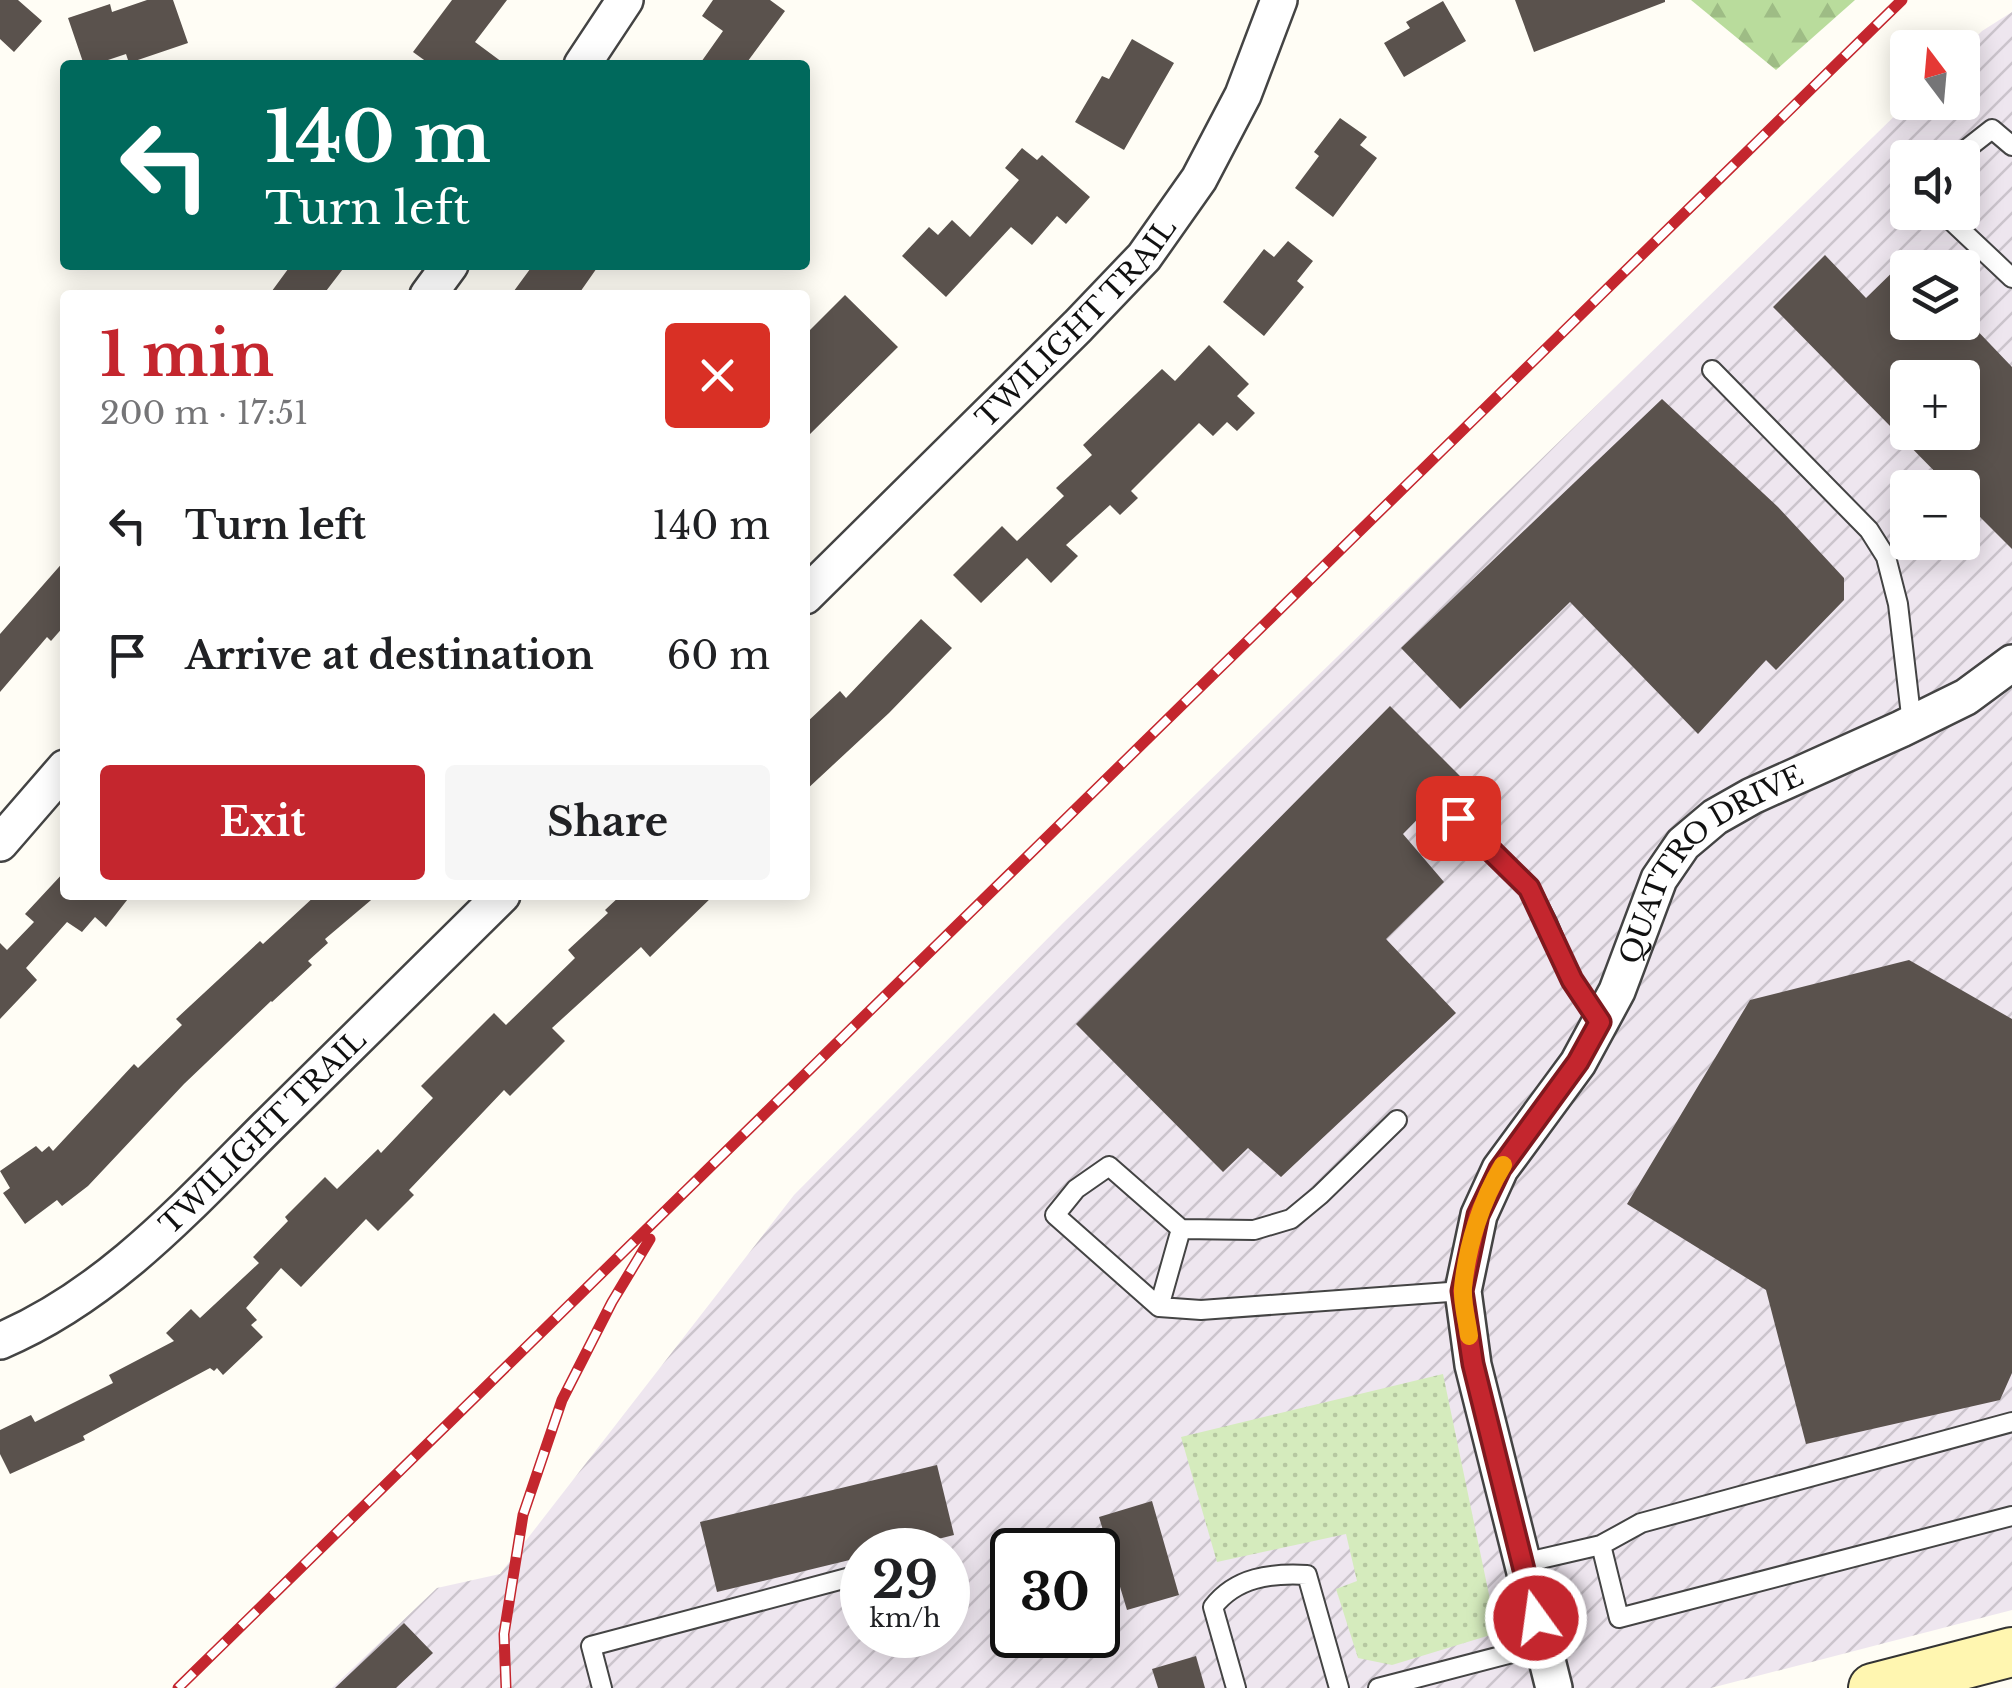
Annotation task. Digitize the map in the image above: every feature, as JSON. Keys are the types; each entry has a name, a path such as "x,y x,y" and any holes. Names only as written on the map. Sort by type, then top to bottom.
{"street":[{"path":"585,60 625,0"},
{"name":"TWILIGHT TRAIL","path":"810,591 1144,257 1199,179 1243,94 1279,0"},
{"name":"QUATTRO DRIVE","path":"1554,1688 1473,1364 1462,1291 1478,1215 1500,1169 1578,1062 1617,991 1659,878 1683,844 1715,817 1752,796 1912,724 1966,696 2012,663"},
{"path":"0,844 60,774"},
{"name":"TWILIGHT TRAIL","path":"0,1341 90,1291 155,1238 497,900"},
{"path":"1891,1686 2012,1652"}],"lane":[{"path":"1978,140 1992,129 2012,146"},
{"path":"1961,230 2012,278"},
{"path":"1712,370 1869,530 1886,556 1898,604 1912,724"},
{"path":"1458,818 1529,888 1572,980 1600,1022"},
{"path":"1398,1120 1291,1219 1254,1230 1181,1229 1109,1166 1076,1188 1055,1215 1158,1307 1201,1310 1462,1291"},
{"path":"1158,1307 1181,1229"},
{"path":"1523,1563 1600,1546 1640,1524 2012,1422"},
{"path":"1600,1546 1619,1618 2012,1516"},
{"path":"1236,1688 1213,1607 1223,1594 1246,1580 1285,1574 1308,1576 1339,1688"},
{"path":"602,1688 591,1646 840,1580"},
{"path":"1378,1688 1543,1644"}],"shaded area":[{"path":"2012,12 2012,1610 1711,1688 332,1688 437,1588 500,1574 794,1195 1064,922 1890,120 1980,120 1980,33"}],"green space":[{"path":"1691,0 1855,0 1776,70"},
{"path":"1443,1374 1497,1633 1392,1665 1358,1658 1336,1589 1357,1581 1346,1534 1217,1562 1181,1437"}],"building":[{"path":"0,0 18,0 42,21 14,52 0,39"},
{"path":"147,0 173,0 188,43 138,60 128,60 126,54 108,60 82,60 68,18 110,4 112,12"},
{"path":"452,0 507,0 475,42 499,60 424,60 413,52"},
{"path":"713,0 770,0 785,11 749,60 703,60 723,31 702,16"},
{"path":"1515,0 1665,0 1665,2 1534,52"},
{"path":"1443,1 1466,41 1404,77 1384,43 1410,28 1406,22"},
{"path":"1132,39 1174,63 1124,150 1075,122 1102,76 1109,79"},
{"path":"1340,118 1367,137 1360,145 1377,158 1333,217 1295,188 1319,156 1314,152"},
{"path":"1022,148 1037,160 1042,155 1090,197 1066,224 1057,216 1032,245 1011,227 946,297 902,256 929,227 938,235 952,220 970,237 1019,180 1005,168"},
{"path":"1288,241 1313,261 1297,281 1304,287 1264,336 1223,302 1264,249 1274,257"},
{"path":"1825,255 1866,298 1890,275 1890,340 1980,340 1980,334 2012,367 2012,549 1980,517 1980,470 1933,470 1914,450 1980,450 1980,360 1890,360 1890,426 1773,307"},
{"path":"287,270 342,270 327,290 273,290"},
{"path":"529,270 596,270 582,290 515,290"},
{"path":"845,295 898,347 810,434 810,330"},
{"path":"1209,345 1249,384 1237,396 1255,413 1237,431 1227,422 1213,436 1199,423 1131,491 1138,498 1120,515 1110,505 1066,545 1078,556 1051,583 1027,558 981,603 953,575 1002,526 1017,541 1064,496 1056,488 1092,455 1083,445 1162,369 1175,381"},
{"path":"1662,399 1778,507 1844,578 1844,600 1776,670 1766,660 1698,734 1570,602 1460,709 1401,648"},
{"path":"60,566 60,631 51,641 47,637 0,692 0,634"},
{"path":"921,619 952,648 810,786 810,719 840,691 846,698"},
{"path":"1390,706 1460,776 1403,834 1444,882 1386,939 1456,1013 1281,1177 1248,1148 1223,1172 1076,1024"},
{"path":"60,876 60,900 127,900 106,927 95,917 82,932 67,922 26,968 37,980 0,1019 0,943 7,950 34,922 25,914"},
{"path":"311,900 371,900 325,939 328,943 308,961 312,965 184,1084 88,1186 62,1206 57,1200 25,1224 3,1193 10,1188 0,1171 36,1146 42,1152 49,1146 53,1151 134,1064 138,1068 182,1025 176,1019 260,941 263,944"},
{"path":"616,900 709,900 650,957 641,947 552,1028 565,1041 510,1096 504,1090 409,1190 414,1195 378,1231 366,1219 301,1287 281,1268 246,1308 257,1320 251,1325 263,1337 223,1375 217,1368 210,1368 83,1436 85,1440 10,1474 0,1454 0,1430 31,1415 35,1422 113,1383 109,1375 174,1341 166,1333 191,1309 200,1318 259,1263 253,1257 325,1177 337,1189 378,1149 381,1153 433,1098 421,1086 494,1013 506,1025 575,958 568,950 608,913 605,910"},
{"path":"1909,960 2012,1019 2012,1373 2000,1400 1806,1444 1766,1290 1627,1204 1750,1000"},
{"path":"937,1465 952,1528 840,1528 840,1562 717,1592 700,1522"},
{"path":"1152,1501 1179,1595 1127,1610 1120,1587 1120,1528 1102,1528 1099,1517"},
{"path":"404,1623 433,1653 396,1688 335,1688"},
{"path":"1196,1656 1205,1688 1158,1688 1152,1669"}],"railway":[{"path":"178,1688 1902,0"},
{"path":"506,1688 504,1634 523,1515 562,1400 612,1302 650,1239"}],"slow traffic":[{"path":"1469,1336 1462,1291 1467,1264 1478,1215 1503,1165"}],"route":[{"path":"1458,818 1529,888 1572,980 1600,1022 1578,1062 1500,1169 1478,1215 1462,1291 1473,1364 1536,1618"}]}
